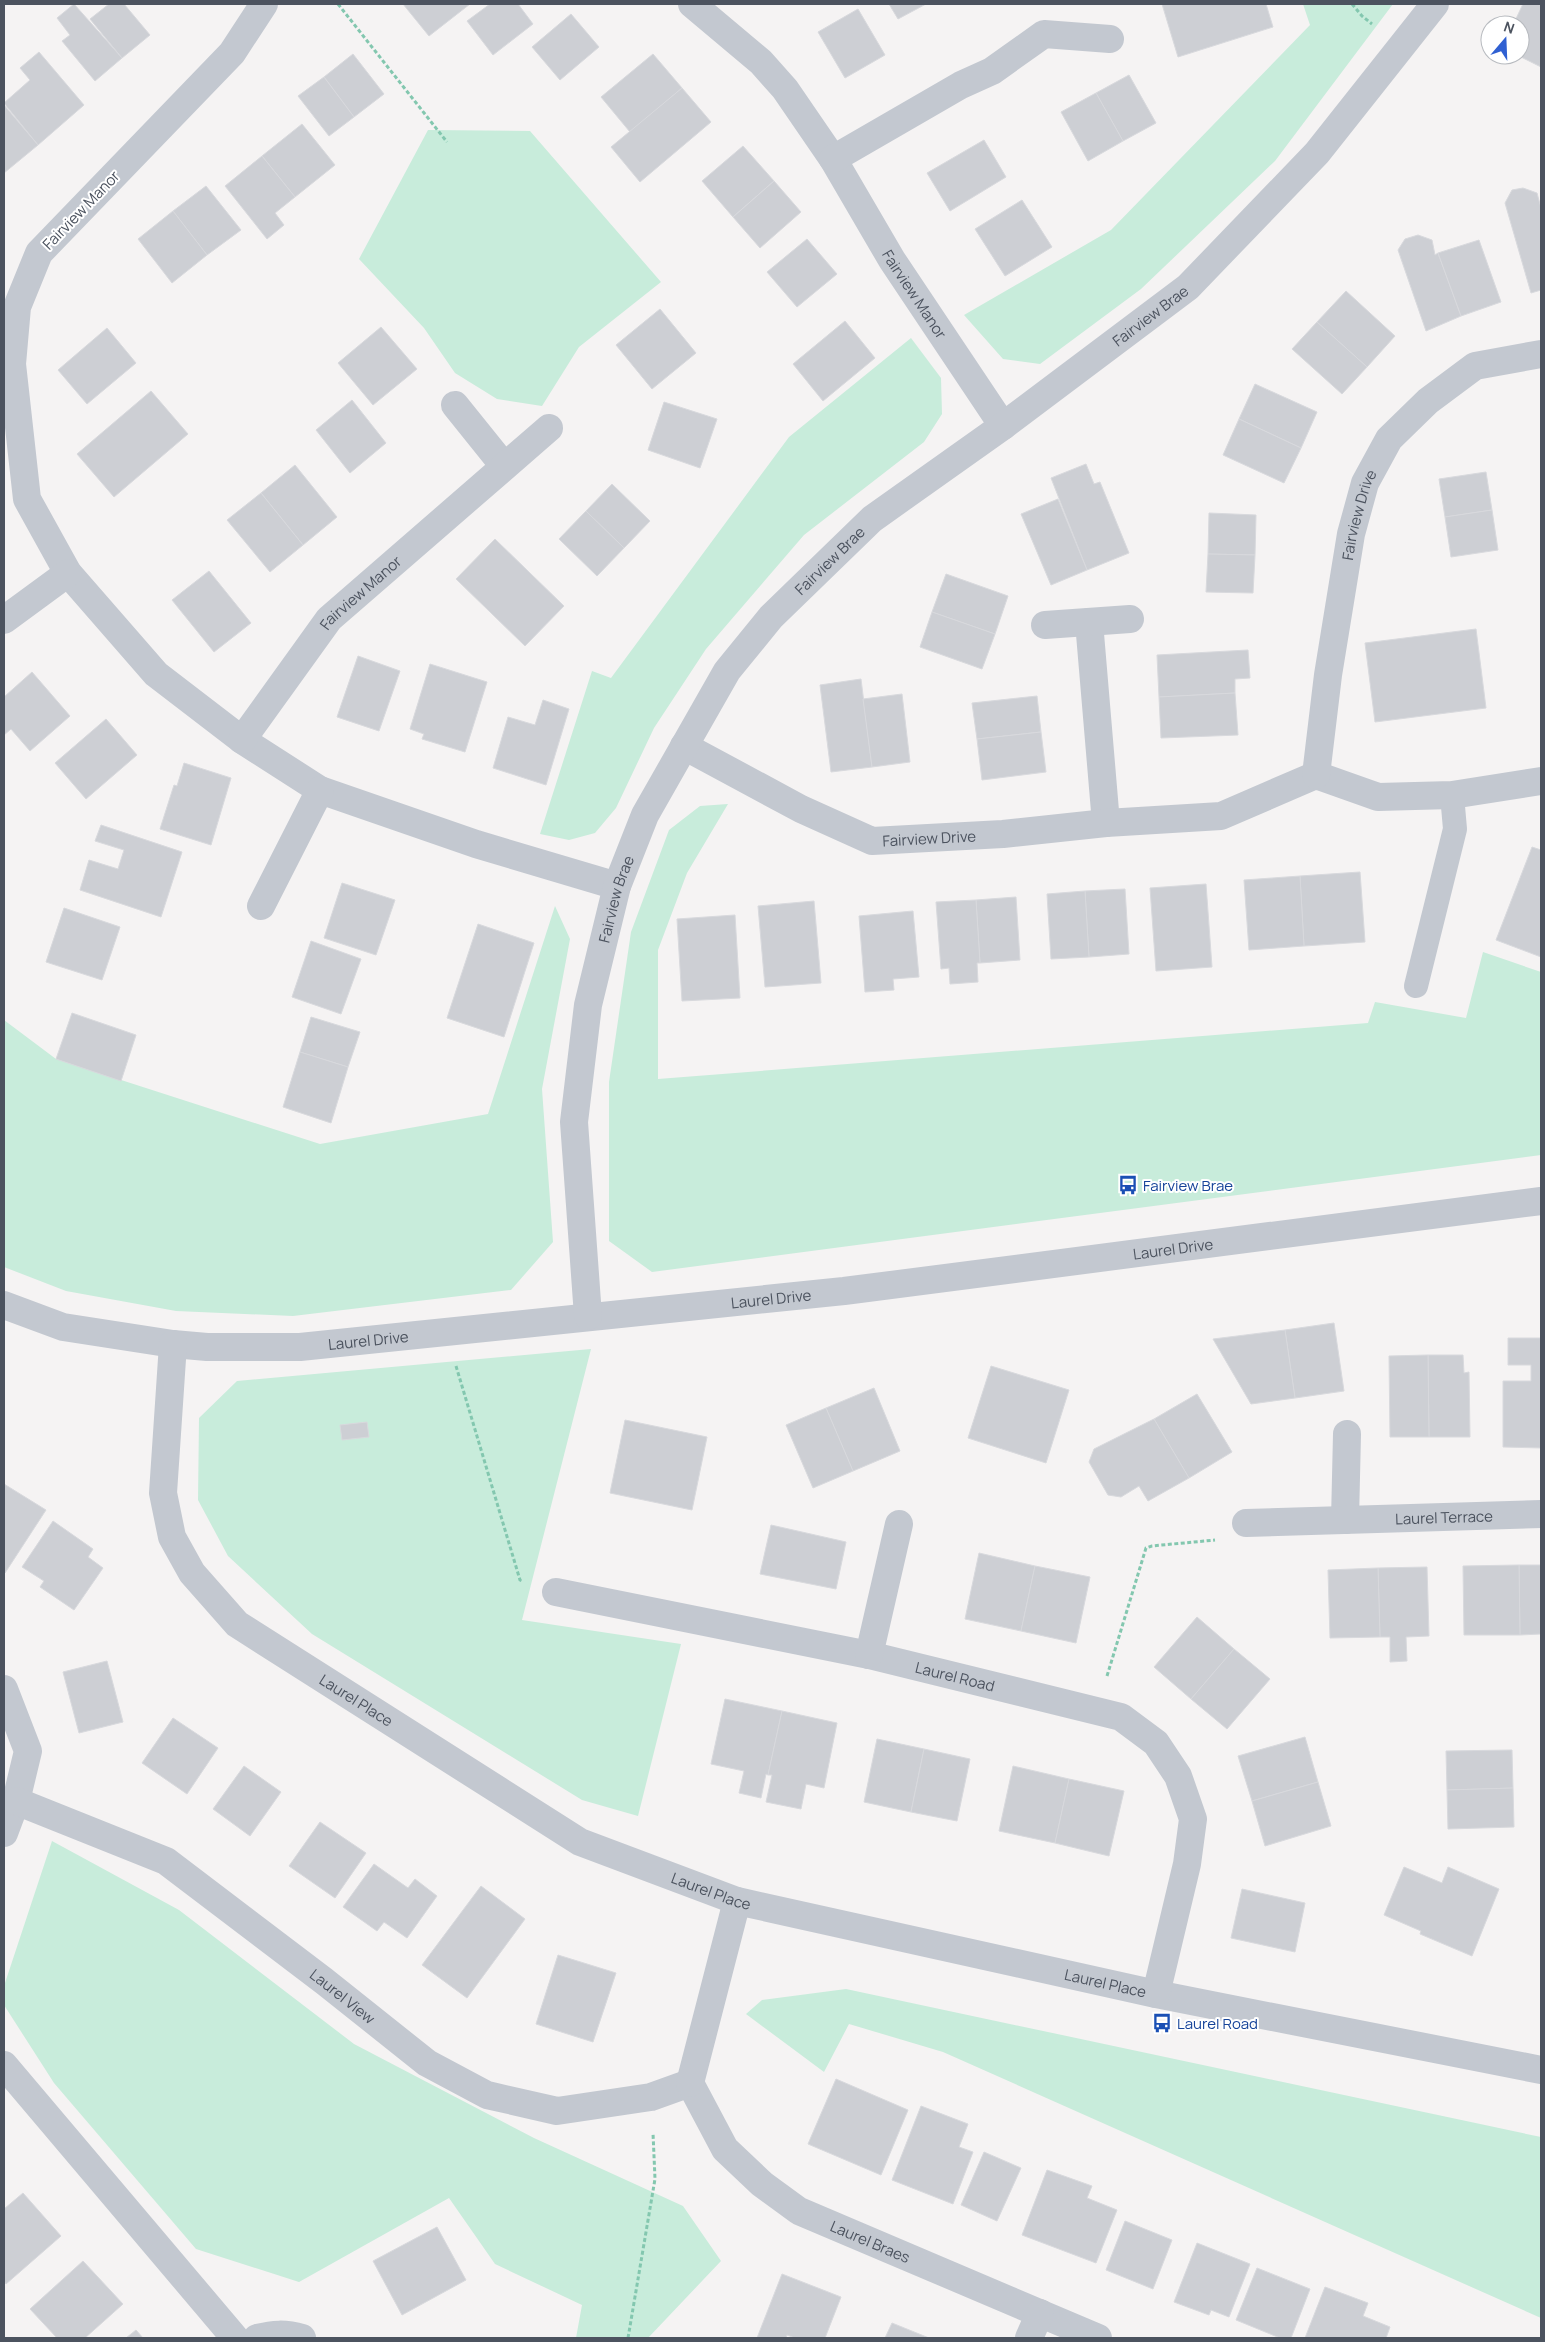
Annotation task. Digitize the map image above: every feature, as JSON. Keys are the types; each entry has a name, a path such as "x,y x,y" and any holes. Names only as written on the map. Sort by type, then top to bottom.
{"street":[{"name":"Fairview Manor","path":"264,4 232,53 39,253 17,307 12,364 27,499 68,573 156,674 242,740 320,790 476,844 617,886"},
{"name":"Fairview Manor","path":"692,4 761,62 785,89 833,159 892,260 1003,426"},
{"name":"Fairview Brae","path":"588,1316 574,1122 588,1004 617,886 646,815 728,671 772,617 872,519 1003,426 1188,287 1317,153 1435,4"},
{"path":"833,159 961,85 992,71 1044,34 1110,39"},
{"name":"Fairview Drive","path":"684,746 801,809 872,841 1003,834 1106,823 1221,816 1316,775 1328,675 1350,543 1365,482 1389,439 1428,401 1475,366 1541,354"},
{"path":"455,405 504,466"},
{"name":"Fairview Manor","path":"242,740 329,620 549,428"},
{"path":"4,620 68,573"},
{"path":"1045,625 1130,619"},
{"path":"1089,622 1106,823"},
{"path":"1316,775 1378,797 1452,795 1541,781"},
{"path":"261,906 320,790"},
{"name":"Laurel Drive","path":"4,1305 63,1327 173,1344 300,1347 844,1291 1541,1201"},
{"name":"Laurel Place","path":"173,1344 162,1493 172,1537 192,1573 237,1624 580,1842 736,1901 1156,1994 1541,2070"},
{"path":"1345,1520 1347,1434"},
{"name":"Laurel Terrace","path":"1246,1523 1541,1514"},
{"path":"869,1656 899,1524"},
{"name":"Laurel Road","path":"556,1592 869,1656 1121,1717 1156,1743 1178,1776 1192,1819 1188,1864 1156,1994"},
{"path":"4,1689 28,1751 16,1801 4,1833"},
{"name":"Laurel View","path":"16,1801 166,1861 324,1980 427,2063 487,2096 557,2111 651,2097 690,2083"},
{"path":"690,2083 736,1901"},
{"path":"4,2065 235,2338"},
{"name":"Laurel Braes","path":"690,2083 725,2149 762,2184 799,2210 1098,2338"},
{"path":"1029,2338 1040,2313"},
{"path":"256,2338 271,2334 287,2334 302,2338"}],"lane":[{"path":"1416,986 1455,829 1452,795"}],"path":[{"path":"338,4 447,142"},
{"path":"446,1331 520,1580 556,1592"},
{"path":"1096,1710 1146,1548 1227,1539 1246,1523"},
{"path":"628,2338 655,2179 651,2097"}],"green space":[{"path":"1303,4 1393,4 1275,161 1141,289 1040,364 1003,359 964,315 1111,230 1310,25"},
{"path":"428,130 530,131 661,282 579,347 542,406 497,399 455,373 424,328 359,259"},
{"path":"911,338 941,378 942,414 924,442 804,535 706,649 654,728 616,808 595,833 569,840 540,834 592,671 611,678 789,437"},
{"path":"728,804 687,873 658,950 658,1079 1368,1023 1375,1002 1466,1018 1483,952 1541,972 1541,1155 652,1272 609,1241 609,1082 631,932 669,830 700,806"},
{"path":"555,906 570,939 542,1089 553,1242 511,1290 293,1316 176,1311 66,1291 4,1267 4,1020 56,1059 320,1144 488,1114"},
{"path":"591,1349 522,1620 681,1644 638,1816 582,1800 312,1634 228,1556 198,1500 199,1418 237,1381"},
{"path":"52,1841 179,1910 354,2044 534,2138 683,2206 721,2261 648,2338 576,2338 582,2305 495,2264 449,2198 299,2282 196,2249 54,2083 4,2005 4,1986"},
{"path":"846,1989 1541,2137 1541,2318 943,2052 849,2024 824,2072 746,2014 762,2000"}],"building":[{"path":"74,4 122,58 95,81 62,41 70,35 57,18"},
{"path":"109,4 124,4 150,35 122,58 90,19"},
{"path":"403,4 470,4 429,36"},
{"path":"490,4 518,4 533,24 493,55 467,21"},
{"path":"889,4 926,4 898,19"},
{"path":"1162,4 1266,4 1273,27 1178,57"},
{"path":"1523,4 1541,4 1541,67 1530,62 1530,15 1518,15"},
{"path":"858,9 885,55 845,78 818,32"},
{"path":"571,14 599,47 560,80 532,47"},
{"path":"39,52 84,105 38,145 4,103 30,80 20,68"},
{"path":"353,54 384,94 354,117 324,77"},
{"path":"653,54 682,88 630,132 601,97"},
{"path":"1129,75 1156,123 1123,141 1096,93"},
{"path":"324,77 354,117 329,136 298,96"},
{"path":"682,88 711,122 640,182 611,147"},
{"path":"1096,93 1123,141 1088,161 1061,112"},
{"path":"4,105 38,145 4,173"},
{"path":"302,124 335,165 295,197 262,156"},
{"path":"984,140 1006,177 950,211 927,173"},
{"path":"743,146 774,181 733,217 702,181"},
{"path":"262,156 295,197 275,213 284,225 267,239 225,186"},
{"path":"774,181 801,212 760,248 733,217"},
{"path":"206,186 241,230 207,255 173,211"},
{"path":"1523,188 1537,193 1541,208 1541,290 1531,293 1505,203 1512,190"},
{"path":"1022,200 1052,247 1005,276 975,229"},
{"path":"173,211 207,255 172,283 138,239"},
{"path":"1418,235 1432,240 1435,255 1438,253 1461,316 1426,331 1398,250 1405,239"},
{"path":"807,239 837,274 797,307 767,272"},
{"path":"1479,240 1501,302 1461,316 1438,253"},
{"path":"1346,291 1395,336 1367,367 1317,322"},
{"path":"660,309 696,353 652,389 616,345"},
{"path":"845,321 875,358 823,401 793,364"},
{"path":"1317,322 1367,367 1342,394 1292,349"},
{"path":"381,327 417,369 373,405 338,363"},
{"path":"107,328 136,363 87,404 58,370"},
{"path":"1255,384 1317,412 1301,448 1239,419"},
{"path":"151,391 188,434 114,497 77,454"},
{"path":"352,400 386,443 350,473 316,430"},
{"path":"664,402 717,419 700,468 648,450"},
{"path":"1239,419 1301,448 1284,483 1223,455"},
{"path":"1086,464 1094,484 1100,482 1129,553 1087,570 1051,478"},
{"path":"295,465 337,517 303,545 261,493"},
{"path":"1486,472 1492,510 1445,517 1439,479"},
{"path":"612,484 650,521 624,548 586,511"},
{"path":"261,493 303,545 270,572 227,520"},
{"path":"1058,499 1087,570 1051,585 1021,514"},
{"path":"1492,510 1498,550 1451,557 1445,517"},
{"path":"586,511 624,548 597,576 559,539"},
{"path":"1209,513 1256,515 1255,555 1208,554"},
{"path":"495,539 564,606 525,646 456,579"},
{"path":"1208,554 1255,555 1253,593 1206,592"},
{"path":"209,571 251,623 214,652 172,600"},
{"path":"946,574 1008,596 995,634 932,612"},
{"path":"932,612 995,634 982,669 920,647"},
{"path":"1476,629 1486,708 1375,722 1365,643"},
{"path":"1248,650 1250,678 1235,679 1235,693 1159,697 1157,655"},
{"path":"358,656 400,671 379,731 337,717"},
{"path":"430,664 487,682 465,752 422,739 424,734 410,729"},
{"path":"32,672 70,716 30,751 11,729 4,735 4,697"},
{"path":"861,679 872,767 831,772 820,685"},
{"path":"1235,693 1238,735 1161,738 1159,697"},
{"path":"902,694 910,762 872,767 863,699"},
{"path":"1037,696 1041,732 977,739 972,703"},
{"path":"543,700 569,709 546,785 493,768 508,717 535,725"},
{"path":"106,719 137,755 86,799 55,763"},
{"path":"1041,732 1046,772 982,780 977,739"},
{"path":"184,763 231,778 211,845 160,829 174,785 177,786"},
{"path":"101,825 182,852 161,917 80,890 89,860 118,869 124,850 95,841"},
{"path":"1532,847 1541,850 1541,957 1496,940"},
{"path":"1360,872 1365,942 1304,946 1300,876"},
{"path":"1300,876 1304,946 1249,950 1244,880"},
{"path":"342,883 395,900 376,955 324,938"},
{"path":"1206,884 1212,967 1156,971 1150,888"},
{"path":"1125,889 1129,954 1089,957 1085,891"},
{"path":"1085,891 1089,957 1051,959 1047,894"},
{"path":"1016,897 1020,960 980,963 976,900"},
{"path":"976,900 980,963 977,963 978,982 950,984 949,968 941,969 936,902"},
{"path":"814,901 821,983 765,987 758,906"},
{"path":"64,908 120,927 102,980 46,962"},
{"path":"913,911 919,977 893,979 894,990 865,992 859,916"},
{"path":"735,915 740,998 682,1001 677,919"},
{"path":"478,924 534,943 504,1037 447,1018"},
{"path":"311,941 361,959 341,1014 292,997"},
{"path":"72,1013 136,1035 121,1081 56,1059"},
{"path":"311,1017 360,1032 348,1067 300,1052"},
{"path":"300,1052 348,1067 331,1123 283,1107"},
{"path":"1334,1323 1344,1391 1295,1398 1285,1330"},
{"path":"1285,1330 1295,1398 1251,1404 1213,1339"},
{"path":"1508,1338 1541,1338 1541,1448 1503,1447 1503,1381 1531,1381 1531,1365 1508,1365"},
{"path":"1428,1355 1463,1355 1464,1373 1469,1372 1470,1437 1429,1437"},
{"path":"1428,1355 1429,1437 1390,1437 1389,1356"},
{"path":"991,1366 1069,1390 1046,1463 968,1438"},
{"path":"874,1388 900,1451 853,1471 826,1408"},
{"path":"1197,1394 1232,1452 1189,1478 1154,1419"},
{"path":"826,1408 853,1471 813,1488 786,1425"},
{"path":"1154,1419 1189,1478 1148,1501 1139,1486 1121,1497 1108,1495 1089,1462 1094,1449"},
{"path":"625,1420 707,1437 692,1510 610,1493"},
{"path":"367,1422 369,1437 342,1440 340,1425"},
{"path":"4,1484 46,1510 5,1573 4,1572"},
{"path":"53,1521 93,1549 88,1557 103,1568 74,1610 40,1587 44,1581 22,1567"},
{"path":"771,1525 846,1542 836,1589 760,1574"},
{"path":"979,1553 1035,1566 1021,1631 965,1619"},
{"path":"1519,1565 1541,1565 1541,1634 1520,1635"},
{"path":"1519,1565 1520,1635 1464,1635 1463,1566"},
{"path":"1035,1566 1090,1577 1076,1643 1021,1631"},
{"path":"1427,1567 1429,1636 1406,1637 1407,1661 1390,1662 1390,1637 1380,1637 1378,1568"},
{"path":"1378,1568 1380,1637 1330,1638 1328,1570"},
{"path":"1197,1617 1234,1649 1191,1699 1154,1667"},
{"path":"1234,1649 1270,1679 1227,1729 1191,1699"},
{"path":"107,1661 123,1722 79,1733 63,1672"},
{"path":"725,1699 782,1711 761,1798 739,1793 744,1771 711,1764"},
{"path":"782,1711 837,1723 824,1788 806,1784 801,1809 766,1802 772,1775 768,1775"},
{"path":"173,1718 218,1748 187,1794 142,1763"},
{"path":"1305,1737 1318,1782 1252,1801 1238,1756"},
{"path":"877,1739 924,1749 911,1812 864,1802"},
{"path":"924,1749 970,1759 957,1821 911,1812"},
{"path":"1512,1750 1513,1788 1447,1790 1446,1751"},
{"path":"244,1766 281,1792 250,1836 213,1809"},
{"path":"1013,1766 1069,1779 1055,1843 999,1831"},
{"path":"1069,1779 1124,1791 1109,1856 1055,1843"},
{"path":"1318,1782 1331,1826 1265,1846 1252,1801"},
{"path":"1513,1788 1514,1827 1448,1829 1447,1790"},
{"path":"320,1822 366,1853 335,1898 289,1866"},
{"path":"374,1864 408,1888 415,1879 437,1896 407,1938 384,1922 377,1931 343,1907"},
{"path":"1404,1867 1442,1883 1448,1867 1499,1889 1472,1956 1420,1934 1421,1931 1384,1915"},
{"path":"481,1886 525,1919 467,1998 422,1965"},
{"path":"1242,1889 1305,1903 1295,1952 1231,1938"},
{"path":"558,1955 616,1973 593,2042 536,2024"},
{"path":"836,2079 908,2110 881,2175 808,2144"},
{"path":"921,2106 968,2124 959,2147 973,2152 953,2204 892,2180"},
{"path":"984,2152 1021,2168 997,2221 961,2205"},
{"path":"1047,2170 1092,2186 1087,2198 1117,2210 1096,2263 1022,2235"},
{"path":"23,2193 61,2236 6,2284 4,2281 4,2209"},
{"path":"1125,2221 1172,2240 1153,2289 1106,2270"},
{"path":"437,2227 466,2280 402,2315 373,2261"},
{"path":"1197,2243 1250,2264 1229,2317 1211,2310 1209,2315 1174,2302"},
{"path":"83,2261 123,2304 85,2338 57,2338 30,2309"},
{"path":"1257,2268 1310,2289 1291,2338 1280,2338 1236,2320"},
{"path":"782,2274 841,2297 825,2338 795,2338 787,2335 786,2338 757,2338"},
{"path":"1325,2287 1368,2303 1363,2316 1390,2327 1386,2338 1305,2338"},
{"path":"892,2323 929,2338 885,2338"},
{"path":"136,2330 143,2338 126,2338"}],"place":[{"name":"Fairview Brae","path":"1128,1185"},
{"name":"Laurel Road","path":"1162,2023"}]}
